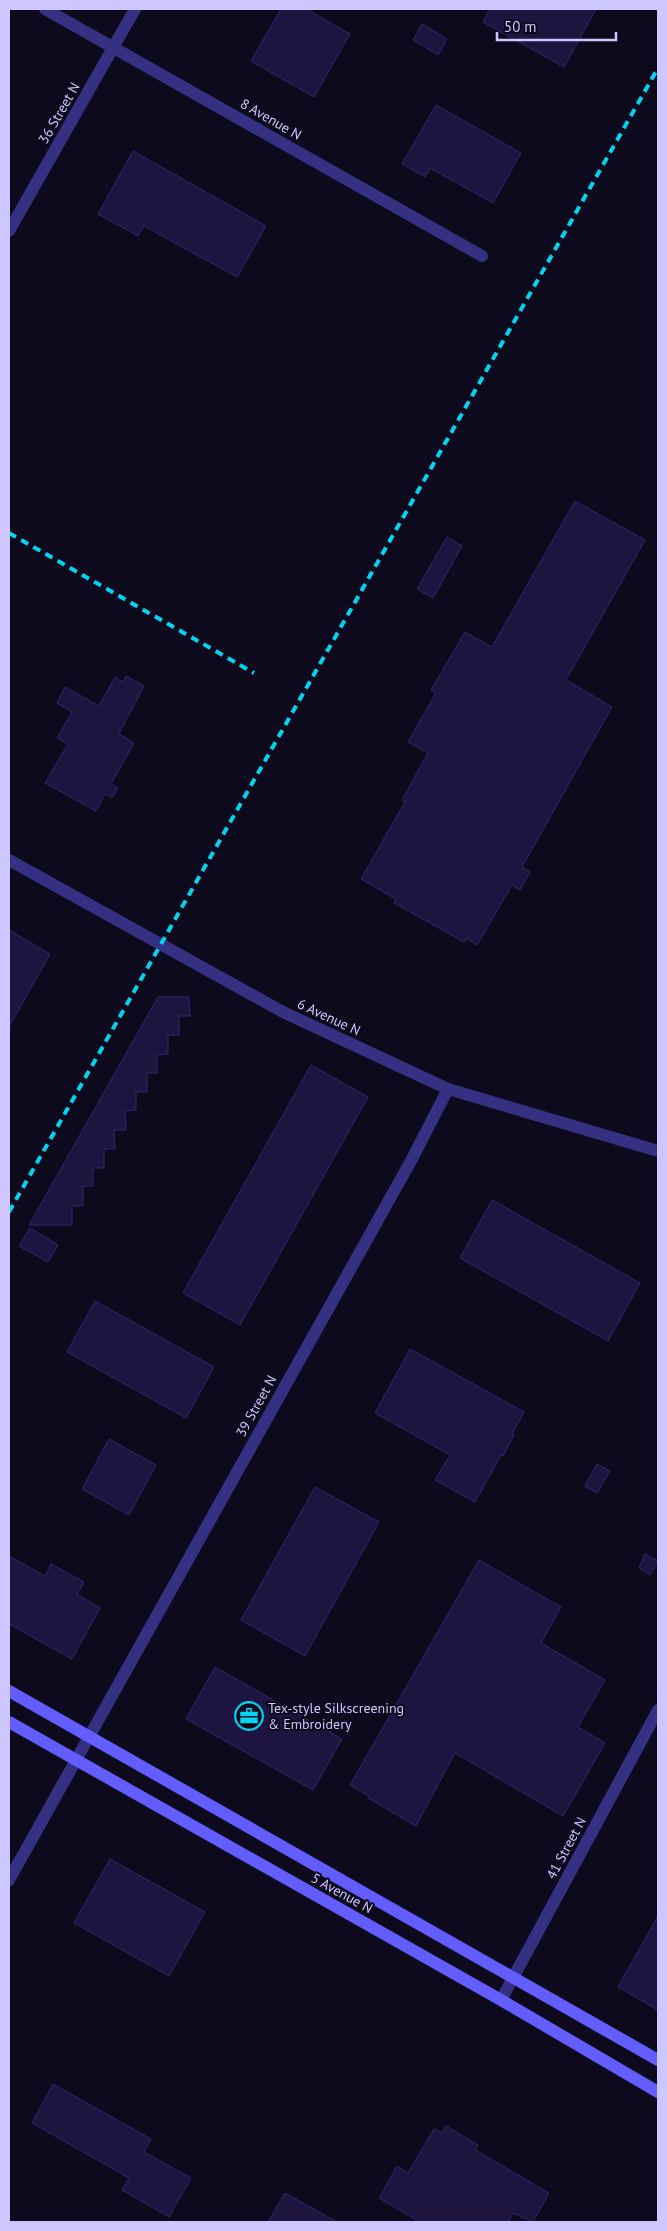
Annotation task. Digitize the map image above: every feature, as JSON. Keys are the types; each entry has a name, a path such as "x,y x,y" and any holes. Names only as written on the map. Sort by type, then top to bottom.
{"main road":[{"name":"5 Avenue N","path":"9,1691 658,2060"},
{"name":"5 Avenue N","path":"9,1722 501,2000 658,2092"}],"street":[{"name":"8 Avenue N","path":"45,9 482,256"},
{"name":"36 Street N","path":"9,231 135,9"},
{"name":"6 Avenue N","path":"9,860 283,1012 448,1089 658,1151"},
{"name":"39 Street N","path":"76,1760 412,1159 448,1089"},
{"name":"41 Street N","path":"501,2000 658,1710"},
{"path":"9,1880 76,1760"}],"building":[{"path":"281,9 306,9 350,34 314,97 251,61"},
{"path":"490,9 596,9 564,67 483,22"},
{"path":"422,24 447,39 438,55 413,40"},
{"path":"436,105 521,153 493,203 430,168 425,177 402,164"},
{"path":"133,151 266,226 237,277 144,226 138,236 98,214"},
{"path":"575,501 645,540 566,680 612,707 522,867 530,872 520,890 512,885 477,945 466,938 464,942 394,903 396,899 361,879 405,802 402,800 428,753 408,742 436,693 431,690 465,632 492,647"},
{"path":"447,537 462,546 433,598 417,589"},
{"path":"126,676 144,686 119,734 134,743 111,784 118,788 112,798 105,794 96,811 45,783 68,744 57,738 72,712 57,703 65,687 99,706 115,677 123,682"},
{"path":"9,930 50,954 9,1027"},
{"path":"158,997 189,997 190,1016 179,1016 179,1035 168,1035 168,1054 157,1055 157,1073 147,1073 147,1092 136,1092 136,1110 125,1111 126,1130 114,1130 115,1149 104,1149 104,1168 93,1168 93,1186 83,1186 83,1206 72,1206 72,1225 29,1225"},
{"path":"311,1065 368,1097 240,1325 183,1293"},
{"path":"492,1200 640,1283 608,1341 460,1258"},
{"path":"30,1228 58,1245 48,1262 19,1246"},
{"path":"95,1301 214,1367 186,1418 67,1352"},
{"path":"410,1349 524,1412 503,1456 501,1455 475,1502 435,1480 450,1455 375,1413"},
{"path":"109,1439 156,1465 129,1515 82,1489"},
{"path":"597,1464 610,1471 597,1493 585,1486"},
{"path":"315,1487 379,1522 305,1656 241,1620"},
{"path":"645,1554 658,1561 650,1575 639,1568"},
{"path":"9,1556 45,1576 51,1564 84,1582 77,1594 100,1608 72,1659 9,1624"},
{"path":"479,1560 561,1607 541,1643 605,1680 578,1727 605,1743 563,1816 455,1753 416,1826 368,1798 369,1796 350,1785"},
{"path":"215,1667 342,1739 313,1790 186,1719"},
{"path":"110,1859 205,1912 169,1976 74,1923"},
{"path":"658,1916 658,2010 618,1987"},
{"path":"53,2084 151,2139 144,2152 191,2178 169,2217 122,2190 129,2178 32,2123"},
{"path":"446,2126 478,2145 475,2150 549,2193 533,2222 513,2213 508,2222 420,2222 379,2198 397,2166 408,2173 434,2129 442,2133"},
{"path":"285,2193 337,2222 268,2222"}],"railway":[{"path":"9,1212 658,68"},
{"path":"9,533 254,673"}],"place":[{"name":"Tex-style Silkscreening & Embroidery","path":"249,1716"}]}
